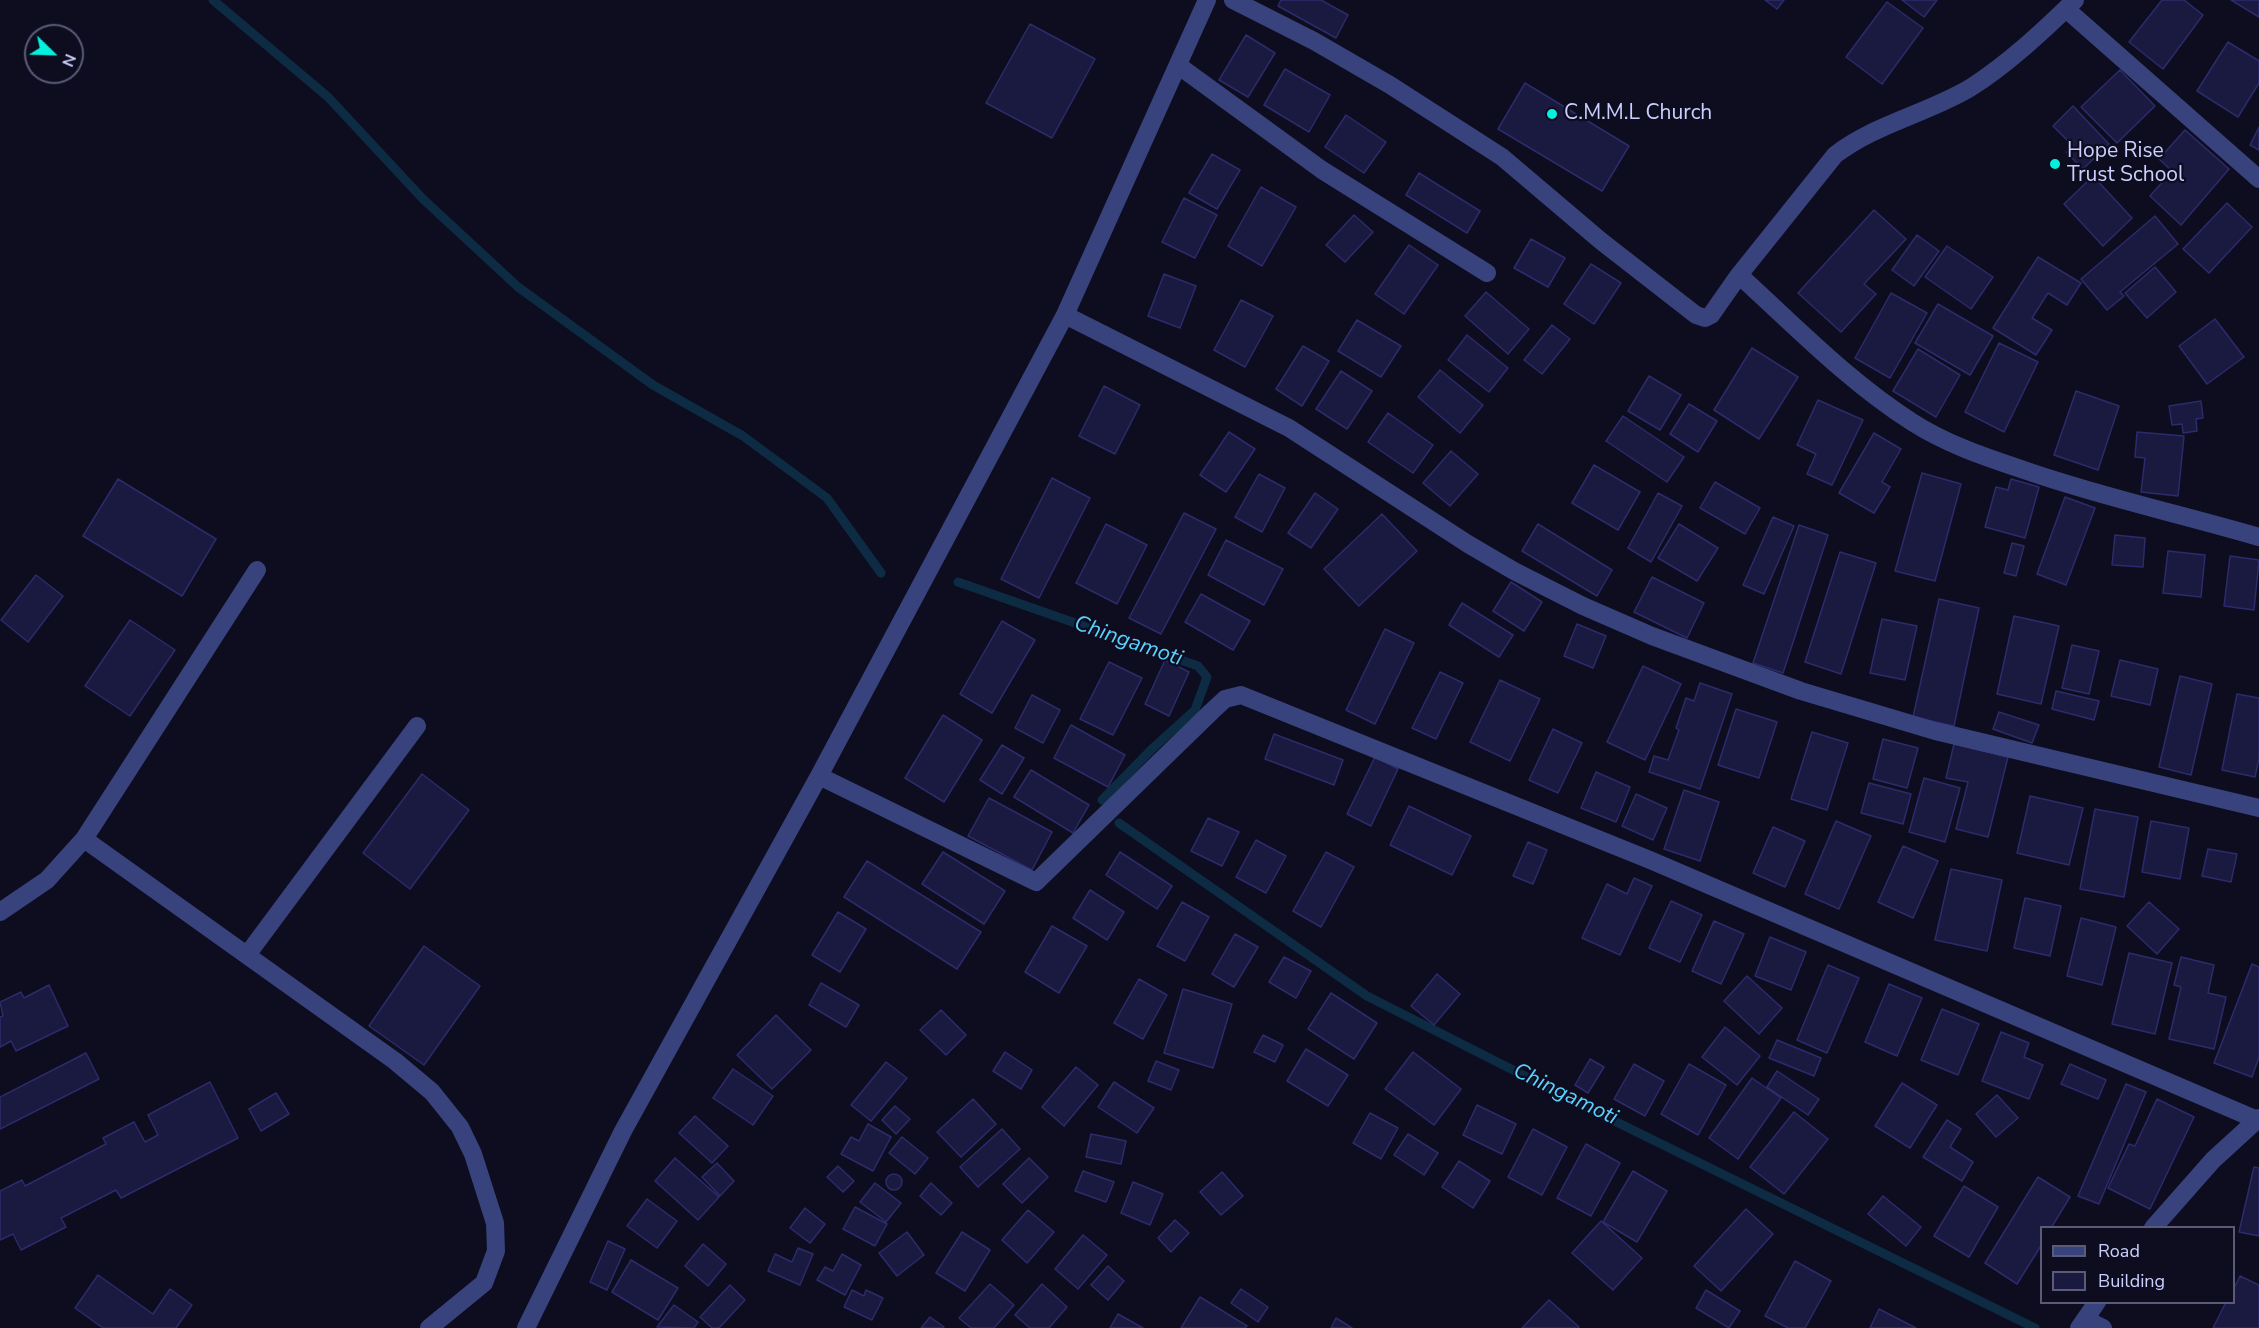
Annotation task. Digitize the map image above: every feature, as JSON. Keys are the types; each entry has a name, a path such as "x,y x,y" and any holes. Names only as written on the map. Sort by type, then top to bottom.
{"street":[{"path":"526,1328 623,1131 819,776 1065,315 1207,0"},
{"path":"1233,0 1314,41 1390,84 1502,157 1601,241 1696,315 1705,318 1711,315 1739,275 1835,155 1851,142 1868,133 1969,88 2011,57 2071,4 2259,179"},
{"path":"1179,66 1322,170 1487,273"},
{"path":"1739,275 1867,391 1913,423 1969,452 2120,501 2187,516 2259,537"},
{"path":"1065,315 1289,428 1468,544 1514,571 1583,606 1652,636 1801,691 1935,731 2259,807"},
{"path":"0,912 47,880 84,839 257,570"},
{"path":"819,776 1036,882 1225,699 1241,695 1650,860 2257,1118 2212,1160 2154,1226"},
{"path":"247,955 417,726"},
{"path":"84,839 395,1061 432,1092 459,1127 473,1154 495,1223 496,1251 484,1283 429,1328"},
{"path":"2096,1304 2082,1324 2103,1328"}],"building":[{"path":"1281,0 1321,0 1348,15 1336,38 1278,6"},
{"path":"1765,0 1784,0 1777,9"},
{"path":"1902,0 1937,0 1924,17"},
{"path":"2162,0 2184,0 2203,15 2163,69 2129,42"},
{"path":"2231,0 2259,0 2259,17"},
{"path":"1887,2 1923,28 1882,84 1846,57"},
{"path":"1030,24 1095,59 1052,138 986,103"},
{"path":"1246,35 1275,53 1248,97 1219,80"},
{"path":"2228,42 2259,61 2259,83 2238,117 2197,91"},
{"path":"1285,69 1330,95 1309,132 1264,105"},
{"path":"2120,70 2155,106 2117,143 2081,107"},
{"path":"1525,83 1629,146 1602,191 1498,129"},
{"path":"2073,106 2109,144 2083,169 2066,152 2073,146 2053,126"},
{"path":"1346,115 1386,142 1364,173 1325,147"},
{"path":"2259,127 2259,150 2250,145"},
{"path":"2185,130 2229,169 2181,225 2150,196 2172,171 2159,159"},
{"path":"1212,154 1240,170 1217,209 1189,193"},
{"path":"1419,173 1480,211 1467,233 1406,195"},
{"path":"2093,176 2132,218 2103,246 2064,204"},
{"path":"1261,187 1296,207 1262,266 1228,246"},
{"path":"1184,198 1217,215 1195,258 1162,242"},
{"path":"2227,203 2252,227 2209,273 2183,249"},
{"path":"1874,210 1906,239 1864,284 1876,294 1841,332 1798,293"},
{"path":"1354,215 1373,232 1345,262 1326,245"},
{"path":"2155,216 2178,244 2120,292 2124,296 2107,310 2081,279"},
{"path":"1917,235 1939,251 1914,286 1892,270"},
{"path":"1531,239 1565,258 1548,287 1514,268"},
{"path":"1409,245 1438,265 1404,314 1375,294"},
{"path":"1947,246 1993,277 1971,309 1925,277"},
{"path":"2038,257 2081,283 2067,305 2048,293 2032,318 2052,330 2036,355 1993,328"},
{"path":"1591,264 1621,283 1594,324 1564,304"},
{"path":"2155,267 2176,292 2147,318 2125,293"},
{"path":"1164,274 1196,286 1180,328 1148,316"},
{"path":"1486,292 1529,329 1508,354 1465,316"},
{"path":"1891,293 1927,313 1890,378 1855,358"},
{"path":"1241,300 1273,316 1245,367 1214,350"},
{"path":"1938,304 1993,336 1970,375 1915,343"},
{"path":"2215,319 2244,357 2207,384 2179,346"},
{"path":"1357,320 1401,346 1381,377 1338,351"},
{"path":"1552,325 1570,339 1542,374 1524,360"},
{"path":"1467,335 1508,368 1489,392 1448,360"},
{"path":"1999,343 2038,362 2004,432 1965,412"},
{"path":"1303,346 1329,361 1302,406 1276,389"},
{"path":"1752,348 1798,377 1759,439 1714,410"},
{"path":"1918,349 1960,375 1936,417 1893,391"},
{"path":"1440,370 1483,405 1460,433 1418,397"},
{"path":"1341,371 1372,391 1347,429 1316,409"},
{"path":"1649,376 1681,395 1660,430 1628,411"},
{"path":"1104,386 1140,405 1115,454 1079,436"},
{"path":"2076,391 2119,406 2098,470 2054,455"},
{"path":"1818,400 1863,420 1832,485 1807,474 1816,454 1797,445"},
{"path":"2201,401 2203,418 2196,419 2197,431 2183,433 2182,424 2172,425 2169,406"},
{"path":"1689,404 1717,421 1698,452 1670,434"},
{"path":"1388,413 1433,445 1413,473 1368,442"},
{"path":"1623,416 1684,457 1667,482 1606,441"},
{"path":"1229,432 1255,449 1226,492 1200,475"},
{"path":"2137,432 2184,436 2178,496 2141,492 2145,458 2135,457"},
{"path":"1874,433 1901,449 1882,482 1890,487 1874,513 1839,493"},
{"path":"1451,451 1478,474 1450,506 1423,483"},
{"path":"1594,465 1640,492 1618,530 1572,503"},
{"path":"1922,473 1961,484 1935,581 1895,571"},
{"path":"1259,474 1285,488 1262,532 1235,517"},
{"path":"1052,478 1090,498 1039,598 1001,579"},
{"path":"118,479 216,539 182,596 83,536"},
{"path":"2011,479 2039,487 2025,538 1985,527 1996,487 2008,490"},
{"path":"1715,482 1760,508 1745,534 1700,508"},
{"path":"1315,493 1338,509 1311,548 1288,533"},
{"path":"1658,493 1682,506 1651,562 1628,548"},
{"path":"2065,497 2095,508 2066,585 2037,574"},
{"path":"1184,513 1216,529 1161,634 1129,618"},
{"path":"1382,514 1417,551 1359,606 1324,569"},
{"path":"1773,517 1794,526 1764,594 1743,585"},
{"path":"1106,524 1147,545 1117,604 1076,583"},
{"path":"1538,524 1612,570 1597,596 1522,551"},
{"path":"1679,524 1718,548 1697,581 1658,558"},
{"path":"1799,525 1828,535 1783,673 1753,663"},
{"path":"2115,535 2145,538 2143,567 2112,565"},
{"path":"1226,540 1283,569 1264,605 1208,575"},
{"path":"2012,543 2024,546 2016,576 2004,573"},
{"path":"2168,551 2205,555 2201,597 2163,593"},
{"path":"1840,552 1876,563 1841,674 1805,662"},
{"path":"2230,556 2259,560 2254,610 2224,606"},
{"path":"36,575 63,596 28,642 1,620"},
{"path":"1652,577 1704,603 1687,638 1634,612"},
{"path":"1511,582 1542,602 1524,631 1493,611"},
{"path":"1201,594 1250,621 1233,650 1185,622"},
{"path":"1939,599 1979,608 1954,726 1913,717"},
{"path":"1462,603 1513,635 1499,657 1449,625"},
{"path":"2014,616 2059,626 2041,704 1997,694"},
{"path":"1882,619 1917,626 1905,680 1870,673"},
{"path":"130,620 175,650 130,716 85,686"},
{"path":"1002,621 1035,640 992,713 960,694"},
{"path":"1577,624 1606,636 1593,668 1564,656"},
{"path":"1385,629 1414,643 1375,724 1346,710"},
{"path":"2072,645 2099,651 2089,694 2062,688"},
{"path":"1165,660 1189,672 1169,716 1145,704"},
{"path":"2120,660 2158,669 2150,705 2111,696"},
{"path":"1109,662 1142,678 1113,735 1080,719"},
{"path":"1643,666 1681,684 1645,760 1607,742"},
{"path":"1440,672 1463,683 1436,739 1412,728"},
{"path":"2180,676 2212,684 2191,775 2159,767"},
{"path":"1500,680 1540,699 1510,761 1470,742"},
{"path":"1700,683 1732,694 1700,789 1649,772 1654,756 1668,760 1679,730 1676,728 1686,698 1694,701"},
{"path":"2056,691 2099,701 2094,720 2052,709"},
{"path":"2237,694 2259,698 2259,758 2255,777 2222,770"},
{"path":"1032,695 1060,710 1043,743 1015,728"},
{"path":"1736,709 1777,722 1759,778 1718,765"},
{"path":"1999,712 2039,725 2032,743 1993,729"},
{"path":"943,715 982,740 944,802 905,778"},
{"path":"1071,725 1125,755 1108,787 1054,758"},
{"path":"1553,729 1582,743 1558,793 1529,780"},
{"path":"1812,732 1848,743 1827,810 1791,799"},
{"path":"1274,734 1343,760 1334,785 1265,759"},
{"path":"1883,739 1918,748 1907,788 1873,779"},
{"path":"1954,744 2008,757 1988,837 1956,829 1968,782 1946,778"},
{"path":"1002,745 1024,758 1002,794 980,780"},
{"path":"1375,757 1398,769 1371,826 1347,814"},
{"path":"1031,770 1089,805 1073,833 1014,797"},
{"path":"1596,772 1630,787 1616,822 1581,808"},
{"path":"422,774 469,810 410,889 363,853"},
{"path":"1924,778 1960,788 1945,842 1909,832"},
{"path":"1869,783 1911,794 1903,824 1861,813"},
{"path":"1684,790 1719,802 1700,861 1664,849"},
{"path":"1636,794 1667,808 1653,840 1622,826"},
{"path":"2030,796 2083,808 2069,865 2017,853"},
{"path":"989,798 1052,832 1032,870 968,836"},
{"path":"1409,806 1471,836 1452,875 1390,845"},
{"path":"2095,809 2138,817 2124,897 2080,889"},
{"path":"1208,818 1239,832 1222,866 1191,851"},
{"path":"1836,821 1871,836 1839,909 1805,894"},
{"path":"2151,821 2189,828 2180,879 2142,872"},
{"path":"1773,827 1805,841 1785,887 1753,873"},
{"path":"1256,840 1286,856 1266,893 1236,877"},
{"path":"1528,842 1547,850 1533,884 1513,876"},
{"path":"1903,846 1938,861 1913,918 1878,902"},
{"path":"2208,849 2237,854 2231,882 2202,876"},
{"path":"943,852 1005,891 984,924 922,884"},
{"path":"1120,852 1172,886 1157,909 1106,875"},
{"path":"1326,852 1354,867 1321,927 1293,911"},
{"path":"867,861 981,932 957,969 844,897"},
{"path":"1951,869 2002,880 1987,951 1935,940"},
{"path":"1634,878 1652,886 1620,955 1582,938 1607,884 1627,894"},
{"path":"1090,890 1124,912 1107,940 1073,918"},
{"path":"2025,898 2061,906 2050,956 2014,948"},
{"path":"1671,901 1702,915 1680,962 1649,948"},
{"path":"1182,902 1209,917 1185,961 1157,946"},
{"path":"2149,902 2179,929 2157,954 2127,926"},
{"path":"838,912 866,929 840,972 812,955"},
{"path":"2081,918 2116,927 2102,985 2067,976"},
{"path":"1714,921 1744,934 1721,984 1692,971"},
{"path":"1052,926 1087,946 1059,993 1025,972"},
{"path":"1235,934 1258,947 1234,987 1212,974"},
{"path":"1770,937 1806,952 1791,990 1755,976"},
{"path":"424,946 480,986 424,1065 369,1026"},
{"path":"2129,953 2172,963 2155,1034 2112,1024"},
{"path":"1284,957 1311,971 1296,998 1269,982"},
{"path":"2181,957 2214,965 2208,993 2226,997 2214,1049 2169,1039 2181,987 2174,985"},
{"path":"2252,964 2259,967 2259,1057 2252,1077 2214,1063"},
{"path":"1828,965 1859,978 1827,1053 1797,1040"},
{"path":"1437,974 1460,994 1434,1025 1411,1006"},
{"path":"1747,976 1782,1008 1759,1034 1724,1001"},
{"path":"1139,979 1167,995 1143,1039 1114,1023"},
{"path":"821,983 859,1005 846,1027 809,1005"},
{"path":"1889,984 1922,998 1897,1056 1865,1042"},
{"path":"49,985 68,1026 16,1051 11,1041 0,1047 0,1017 3,1016 0,1002 21,992 24,998"},
{"path":"1183,989 1232,1004 1213,1068 1164,1053"},
{"path":"1331,993 1377,1023 1354,1059 1308,1029"},
{"path":"1942,1009 1979,1024 1958,1075 1921,1060"},
{"path":"941,1010 966,1035 946,1055 920,1030"},
{"path":"776,1015 811,1050 772,1089 737,1055"},
{"path":"1725,1027 1760,1056 1737,1085 1702,1057"},
{"path":"2001,1032 2029,1043 2024,1057 2043,1065 2029,1099 1982,1081"},
{"path":"1263,1035 1283,1045 1275,1062 1254,1052"},
{"path":"1777,1040 1821,1058 1814,1076 1769,1058"},
{"path":"1306,1049 1348,1075 1328,1106 1287,1081"},
{"path":"1005,1052 1032,1070 1021,1089 993,1071"},
{"path":"1413,1052 1461,1089 1434,1125 1385,1089"},
{"path":"86,1053 99,1079 0,1129 0,1097"},
{"path":"1590,1059 1604,1067 1588,1093 1575,1085"},
{"path":"1156,1061 1179,1070 1171,1090 1148,1081"},
{"path":"886,1062 907,1078 871,1121 851,1105"},
{"path":"1634,1064 1664,1081 1645,1116 1614,1099"},
{"path":"1689,1064 1726,1085 1698,1135 1661,1114"},
{"path":"2070,1064 2106,1080 2098,1099 2061,1084"},
{"path":"1076,1067 1098,1085 1064,1126 1042,1107"},
{"path":"733,1069 773,1096 753,1125 713,1098"},
{"path":"1777,1071 1819,1099 1808,1115 1767,1087"},
{"path":"1752,1078 1781,1098 1738,1159 1709,1138"},
{"path":"210,1082 238,1138 121,1198 116,1190 61,1218 66,1227 21,1250 13,1234 0,1240 0,1191 22,1180 25,1186 106,1144 103,1138 134,1122 145,1142 158,1135 148,1115"},
{"path":"1114,1082 1154,1108 1137,1133 1098,1107"},
{"path":"1902,1083 1937,1105 1910,1148 1875,1126"},
{"path":"2126,1084 2146,1092 2099,1204 2078,1196"},
{"path":"276,1093 289,1114 261,1131 249,1109"},
{"path":"1997,1095 2018,1118 1996,1137 1976,1114"},
{"path":"973,1099 996,1124 961,1157 937,1132"},
{"path":"2157,1099 2194,1117 2150,1209 2108,1188 2129,1144 2135,1146"},
{"path":"1477,1105 1516,1124 1502,1154 1463,1135"},
{"path":"895,1106 910,1119 896,1134 882,1120"},
{"path":"1794,1112 1828,1139 1784,1194 1750,1167"},
{"path":"1370,1113 1398,1128 1381,1159 1353,1143"},
{"path":"695,1116 728,1146 712,1163 679,1133"},
{"path":"1947,1120 1961,1129 1950,1147 1973,1162 1962,1181 1923,1157"},
{"path":"868,1124 891,1137 873,1171 841,1154 851,1137 859,1141"},
{"path":"1002,1129 1020,1149 978,1187 960,1167"},
{"path":"1533,1129 1567,1147 1542,1195 1508,1177"},
{"path":"1091,1134 1126,1141 1121,1164 1086,1157"},
{"path":"1408,1134 1438,1153 1424,1175 1394,1155"},
{"path":"902,1137 928,1158 915,1174 889,1153"},
{"path":"1586,1144 1620,1163 1591,1216 1557,1198"},
{"path":"675,1158 719,1197 698,1220 655,1181"},
{"path":"1029,1158 1048,1177 1022,1203 1003,1184"},
{"path":"1459,1161 1490,1181 1473,1208 1442,1187"},
{"path":"717,1163 734,1181 720,1196 702,1177"},
{"path":"838,1166 854,1181 843,1192 827,1177"},
{"path":"2254,1167 2259,1168 2259,1236 2239,1232"},
{"path":"1083,1171 1114,1182 1106,1202 1075,1191"},
{"path":"1633,1171 1667,1191 1637,1242 1603,1222"},
{"path":"1222,1172 1243,1196 1221,1215 1200,1192"},
{"path":"891,1174 897,1174 902,1182 900,1188 891,1190 886,1185 886,1179"},
{"path":"2038,1177 2070,1197 2052,1226 2040,1226 2040,1247 2017,1284 1985,1263"},
{"path":"1133,1182 1163,1194 1150,1225 1121,1213"},
{"path":"875,1183 901,1203 886,1222 860,1202"},
{"path":"931,1183 952,1203 941,1215 920,1196"},
{"path":"1964,1186 1998,1207 1969,1257 1934,1236"},
{"path":"1883,1196 1921,1227 1906,1246 1868,1214"},
{"path":"647,1199 677,1221 657,1248 627,1226"},
{"path":"855,1207 887,1224 875,1246 843,1229"},
{"path":"805,1208 825,1224 810,1243 790,1228"},
{"path":"1746,1209 1773,1234 1721,1291 1694,1266"},
{"path":"1028,1210 1054,1232 1027,1263 1002,1240"},
{"path":"1175,1220 1189,1233 1171,1252 1158,1238"},
{"path":"1601,1221 1642,1258 1613,1290 1572,1253"},
{"path":"907,1232 924,1255 897,1276 879,1253"},
{"path":"962,1232 990,1250 965,1291 936,1273"},
{"path":"1083,1235 1107,1255 1078,1289 1055,1269"},
{"path":"608,1241 625,1249 607,1290 590,1282"},
{"path":"703,1244 726,1264 708,1286 685,1266"},
{"path":"798,1248 813,1254 800,1285 768,1271 775,1254 792,1262"},
{"path":"842,1254 861,1265 845,1295 817,1280 825,1267 833,1271"},
{"path":"631,1260 678,1288 658,1320 612,1292"},
{"path":"1795,1261 1831,1281 1805,1328 1788,1328 1765,1316"},
{"path":"1108,1266 1124,1281 1108,1300 1091,1285"},
{"path":"98,1275 153,1314 170,1289 192,1305 176,1328 103,1328 75,1308"},
{"path":"2240,1276 2259,1285 2259,1328 2213,1328 2225,1304 2235,1304 2235,1286"},
{"path":"990,1284 1014,1305 994,1328 971,1328 959,1318"},
{"path":"1042,1284 1067,1307 1049,1328 1030,1328 1015,1315"},
{"path":"730,1285 745,1300 719,1328 712,1328 700,1317"},
{"path":"1241,1289 1268,1307 1258,1322 1231,1303"},
{"path":"852,1290 864,1296 866,1290 883,1298 872,1320 844,1307"},
{"path":"1706,1290 1740,1311 1729,1328 1696,1308"},
{"path":"1200,1297 1247,1326 1245,1328 1181,1328"},
{"path":"1549,1300 1579,1327 1522,1328"},
{"path":"674,1305 698,1322 694,1328 657,1327"},
{"path":"1879,1309 1916,1328 1870,1328"},
{"path":"1118,1314 1143,1328 1110,1328"},
{"path":"930,1317 944,1327 921,1328"},
{"path":"1336,1318 1352,1328 1331,1328"}],"waterway":[{"path":"213,0 328,97 423,199 518,287 653,385 743,436 827,498 881,573"},
{"name":"Chingamoti","path":"958,582 1198,666 1207,677 1195,710 1153,748 1102,800"},
{"name":"Chingamoti","path":"1119,823 1367,996 1580,1104 2035,1328"}],"place":[{"name":"C.M.M.L Church","path":"1552,114"},
{"name":"Hope Rise Trust School","path":"2055,164"}]}
